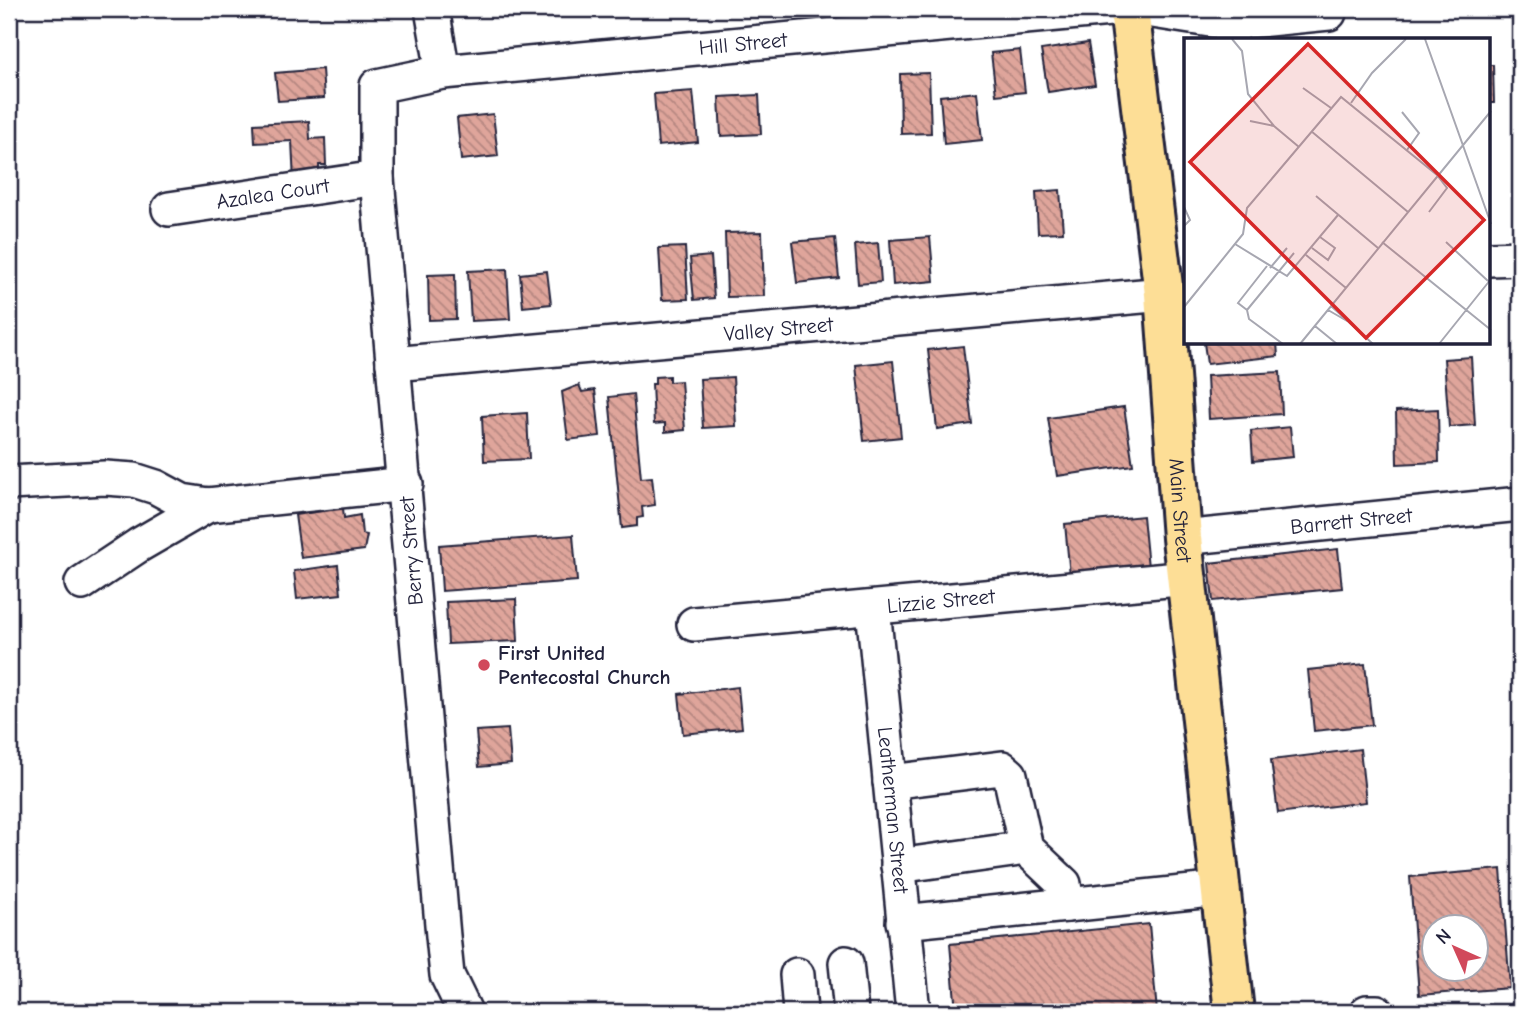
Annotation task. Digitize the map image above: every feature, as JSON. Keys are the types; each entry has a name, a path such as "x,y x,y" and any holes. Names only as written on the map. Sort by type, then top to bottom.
{"main road":[{"name":"Main Street","path":"1129,9 1164,294 1182,538 1189,578 1234,1012"}],"street":[{"path":"432,9 443,72"},
{"name":"Hill Street","path":"377,86 443,72 887,20 1111,9"},
{"path":"1140,9 1230,32 1329,13"},
{"name":"Berry Street","path":"377,86 377,178 406,484 447,975 465,1012"},
{"name":"Azalea Court","path":"169,209 377,178"},
{"path":"1490,259 1520,258"},
{"name":"Valley Street","path":"393,364 1164,294"},
{"path":"9,483 105,478 134,480 156,487 182,501 208,505 406,484"},
{"name":"Barrett Street","path":"1182,538 1520,504"},
{"path":"82,583 139,545 208,505"},
{"name":"Lizzie Street","path":"694,624 1189,578"},
{"name":"Leatherman Street","path":"873,608 913,1012"},
{"path":"890,782 1002,768 1010,775 1026,848 1064,884 1067,905"},
{"path":"898,866 1026,848"},
{"path":"903,922 1221,889"},
{"path":"846,963 852,1012"},
{"path":"797,975 800,1012"},
{"path":"1367,1012 1377,1012"}],"building":[{"path":"1088,43 1095,85 1048,92 1041,50"},
{"path":"1020,50 1025,92 996,95 991,53"},
{"path":"1490,65 1493,65 1494,103 1490,103"},
{"path":"322,69 324,98 278,101 275,73"},
{"path":"929,73 931,133 901,134 900,74"},
{"path":"693,91 698,142 658,146 654,94"},
{"path":"977,92 982,140 944,144 940,96"},
{"path":"759,95 761,134 721,136 719,97"},
{"path":"493,114 498,156 461,160 457,118"},
{"path":"309,121 310,139 325,138 326,165 319,165 320,180 294,182 292,141 255,143 254,124"},
{"path":"1060,190 1063,232 1038,233 1036,192"},
{"path":"762,232 764,296 727,297 725,233"},
{"path":"930,237 934,281 893,285 890,240"},
{"path":"835,238 839,278 797,283 792,242"},
{"path":"878,243 881,282 858,284 855,245"},
{"path":"685,247 688,299 662,300 659,248"},
{"path":"711,256 714,298 694,300 690,258"},
{"path":"507,269 510,319 471,321 468,271"},
{"path":"547,271 551,304 523,307 520,274"},
{"path":"455,274 456,319 429,320 428,275"},
{"path":"1204,345 1277,345 1278,356 1207,364"},
{"path":"963,346 972,424 937,429 928,350"},
{"path":"1471,357 1475,425 1449,427 1444,359"},
{"path":"893,361 901,437 864,441 856,365"},
{"path":"1280,372 1282,414 1209,419 1207,376"},
{"path":"669,376 669,382 681,381 685,430 665,432 665,423 654,424 652,384 655,384 655,377"},
{"path":"733,377 736,426 703,428 700,379"},
{"path":"579,385 582,392 595,390 600,436 568,440 562,392"},
{"path":"633,394 641,478 652,477 655,505 642,507 643,517 637,518 637,526 622,528 609,397"},
{"path":"1124,407 1133,465 1057,476 1048,418"},
{"path":"1438,409 1439,462 1397,464 1396,411"},
{"path":"527,413 529,459 484,461 482,416"},
{"path":"1290,427 1293,457 1253,461 1251,431"},
{"path":"343,508 344,518 360,515 362,534 367,535 364,550 301,558 295,515"},
{"path":"1143,516 1148,567 1070,576 1065,524"},
{"path":"573,535 577,581 442,591 439,545"},
{"path":"1338,549 1342,588 1213,601 1209,563"},
{"path":"338,565 341,594 297,599 294,571"},
{"path":"516,599 518,641 448,644 446,602"},
{"path":"1365,664 1372,725 1314,731 1308,670"},
{"path":"738,687 742,728 683,734 679,694"},
{"path":"508,729 511,764 479,767 476,731"},
{"path":"1360,749 1366,802 1278,813 1271,760"},
{"path":"1501,869 1510,988 1419,995 1410,877"},
{"path":"1149,924 1157,1012 956,1012 950,944"}],"place":[{"name":"First United Pentecostal Church","path":"484,665"}]}
